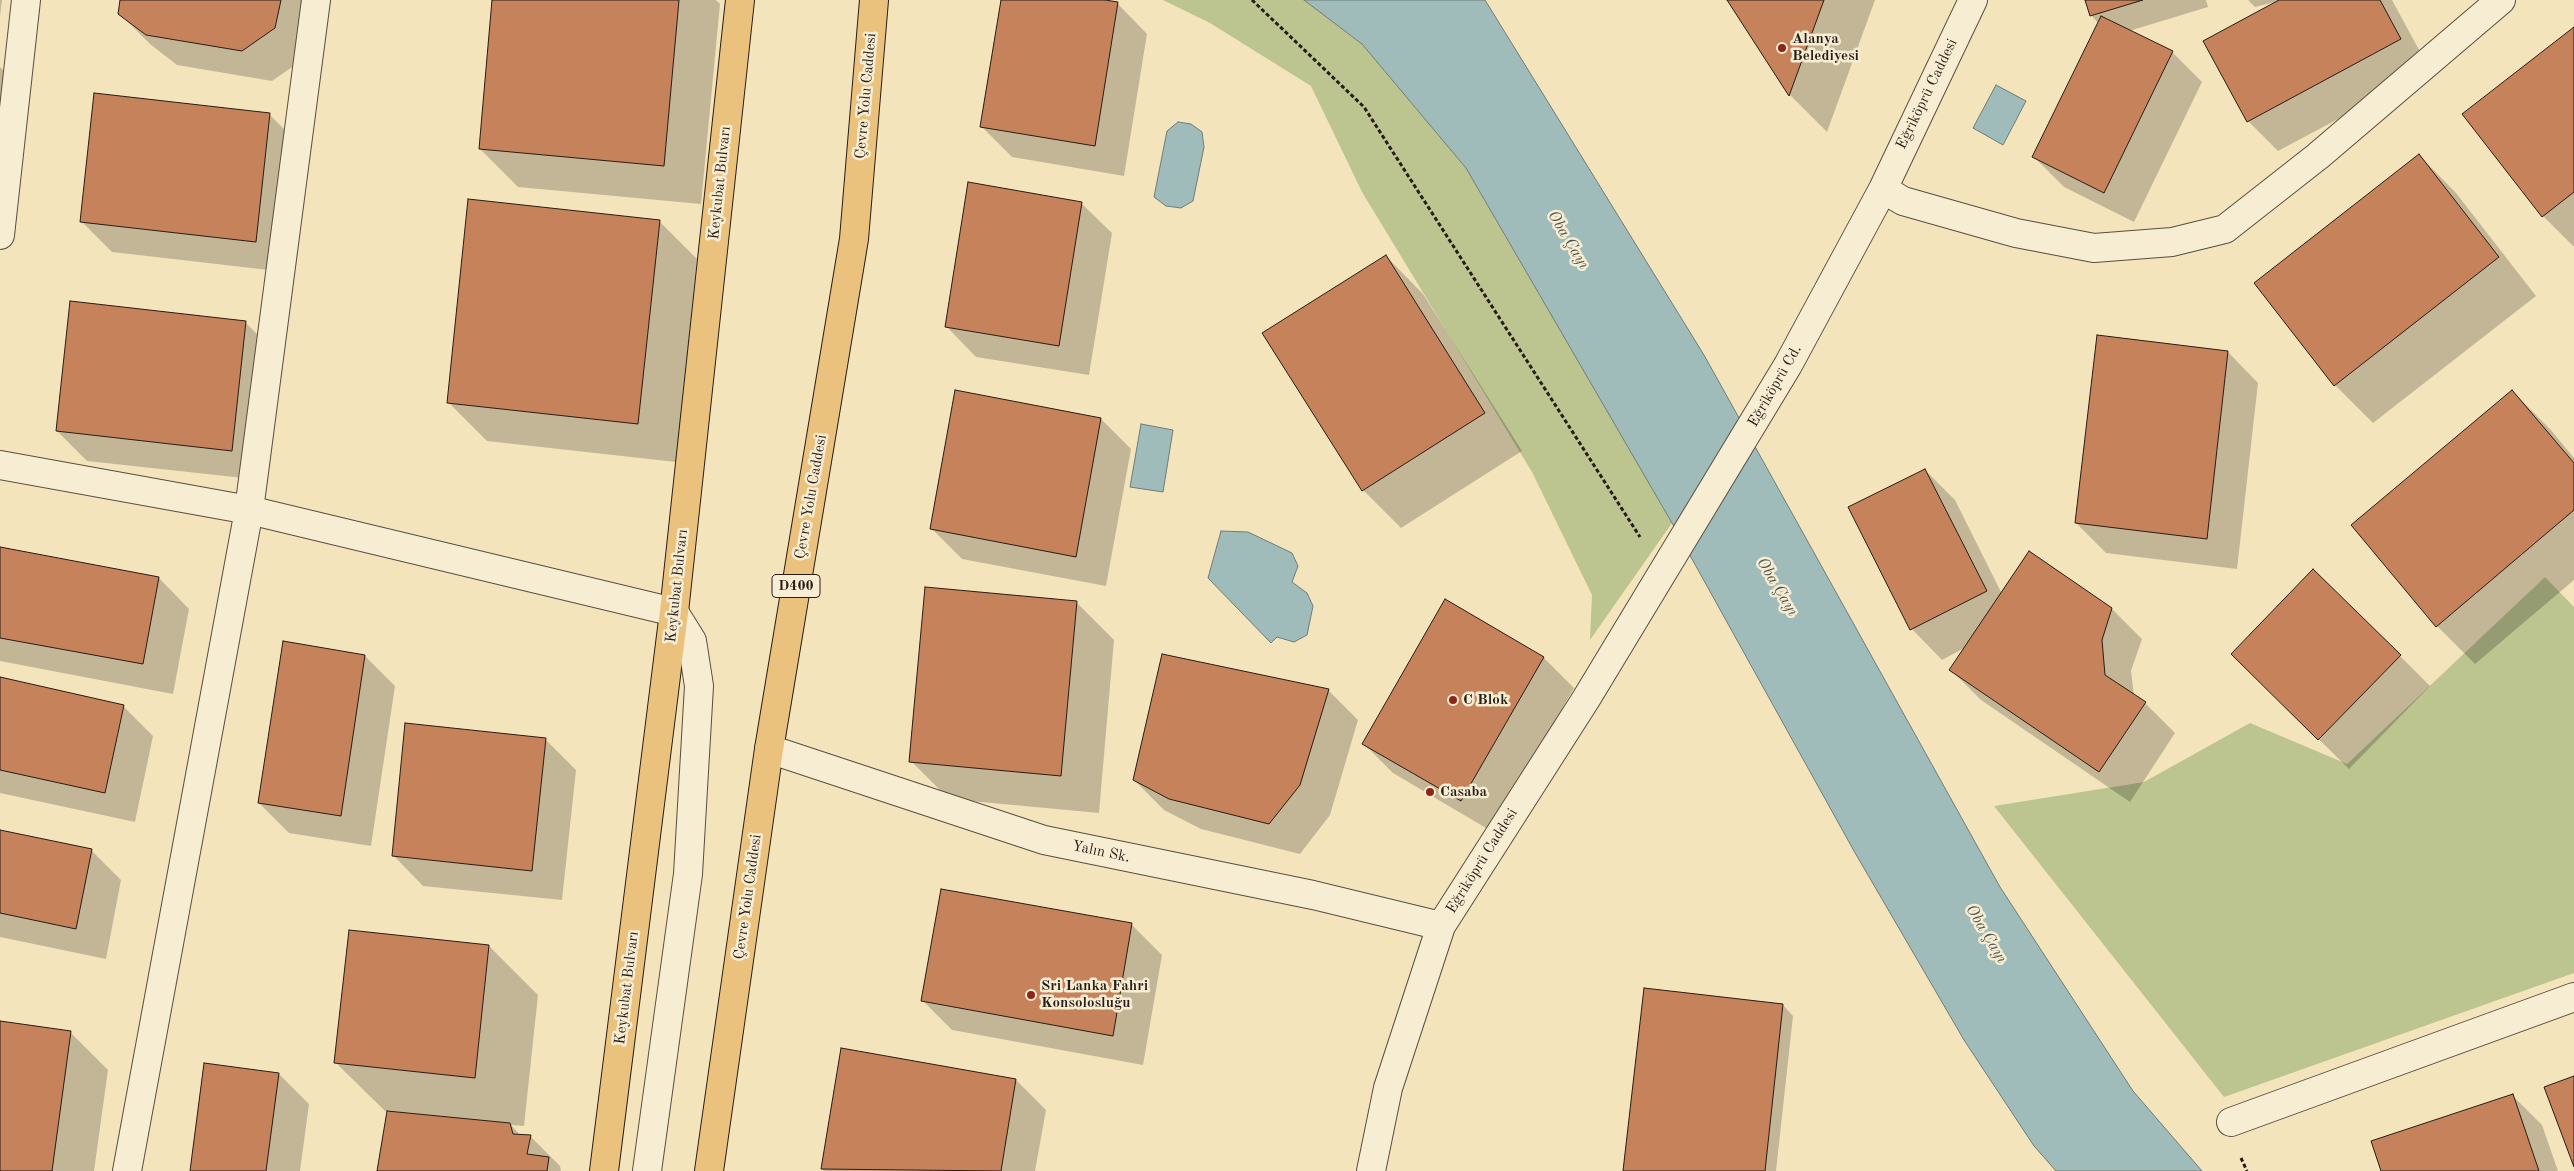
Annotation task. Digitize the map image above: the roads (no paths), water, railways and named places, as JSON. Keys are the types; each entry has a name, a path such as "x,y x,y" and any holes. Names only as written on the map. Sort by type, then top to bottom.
{"highway":[{"name":"Keykubat Bulvarı","path":"604,1171 674,612 740,0"},
{"name":"Çevre Yolu Caddesi","path":"709,1171 769,749 854,239 874,0"}],"street":[{"path":"0,235 26,0"},
{"path":"127,1171 249,510 316,0"},
{"name":"Eğriköprü Caddesi","path":"1883,189 1973,0"},
{"path":"1883,189 1904,201 2016,233 2094,248 2172,242 2225,229 2318,156 2500,0"},
{"name":"Eğriköprü Cd.","path":"1658,578 1788,365 1883,189"},
{"path":"0,465 249,510 674,612 692,641 699,686 688,874 647,1171"},
{"name":"Eğriköprü Caddesi","path":"1372,1171 1388,1088 1441,926 1586,699 1658,578"},
{"name":"Yalın Sk.","path":"769,749 1044,840 1313,895 1441,926"},
{"path":"2230,1122 2574,997"}],"water":[{"name":"Oba Çayı","path":"1304,0 1485,0 1704,355 2000,887 2133,1091 2202,1171 2056,1171 2034,1146 1964,1040 1854,851 1672,523 1466,168 1362,44"},
{"path":"1996,85 2026,101 2003,145 1973,128"},
{"path":"1178,122 1191,124 1202,132 1204,147 1193,201 1181,208 1166,206 1154,197 1167,131"},
{"path":"1141,424 1173,430 1163,492 1130,487"},
{"path":"1221,531 1248,532 1292,553 1298,566 1292,582 1307,593 1313,606 1307,635 1294,642 1277,637 1271,643 1208,578"}],"place":[{"name":"Alanya Belediyesi","path":"1782,48"},
{"name":"C Blok","path":"1453,700"},
{"name":"Casaba","path":"1430,792"},
{"name":"Sri Lanka Fahri Konsolosluğu","path":"1031,995"}]}
